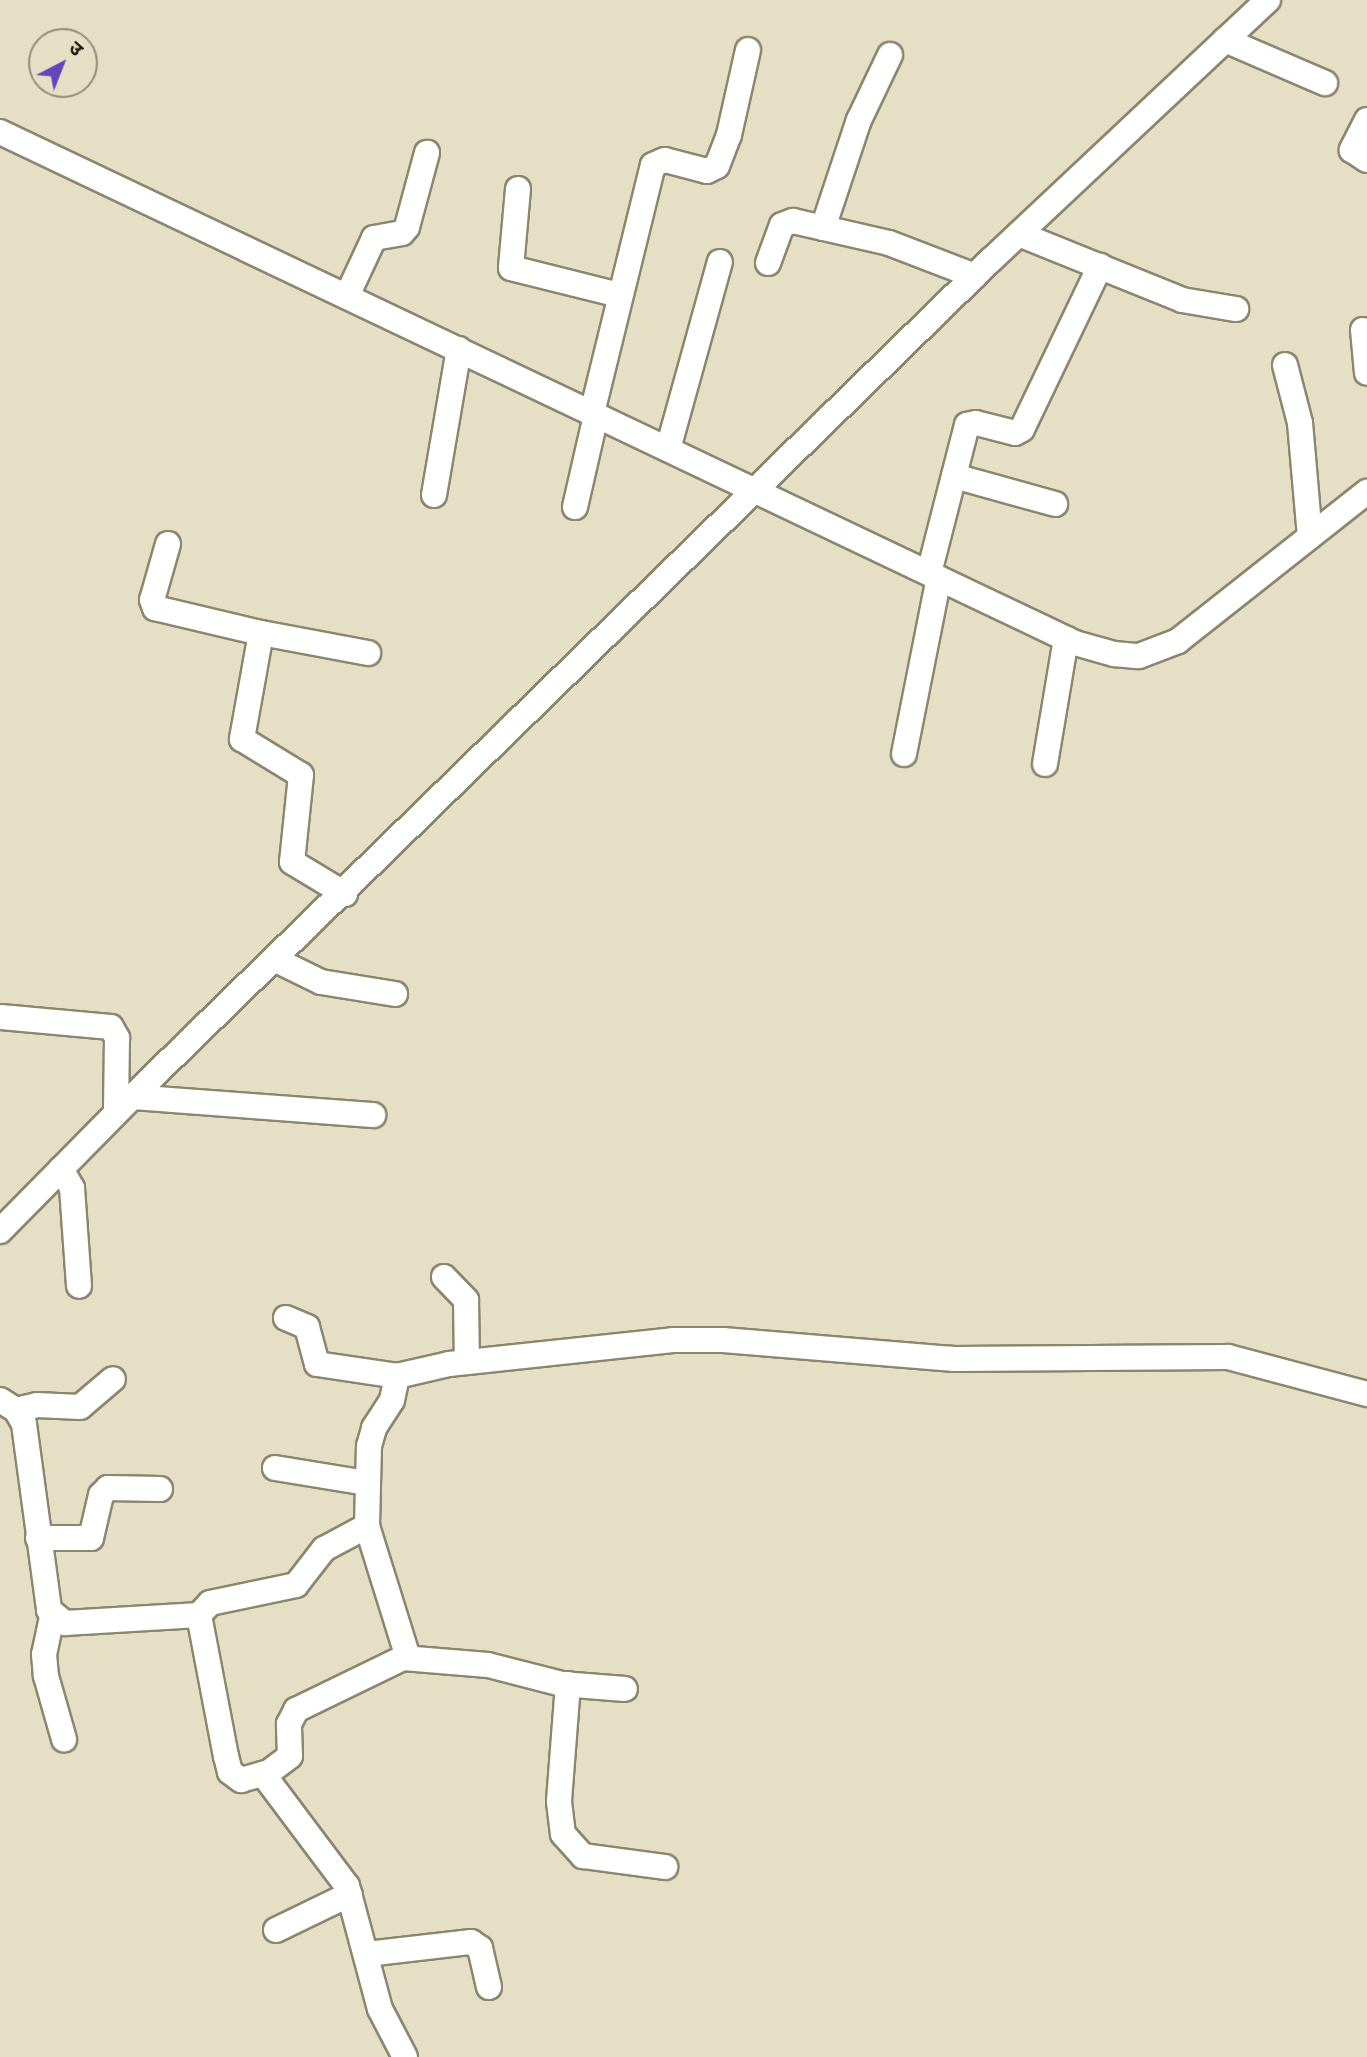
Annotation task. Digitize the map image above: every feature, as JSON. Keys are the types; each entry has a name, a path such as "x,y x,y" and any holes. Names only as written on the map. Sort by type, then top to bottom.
{"street":[{"path":"0,1231 124,1105 345,894 975,276 1268,0"},
{"path":"1225,40 1325,83"},
{"path":"575,507 620,295 653,166 665,160 707,171 717,166 729,135 748,50"},
{"path":"823,228 859,120 890,55"},
{"path":"1367,120 1352,150 1367,160"},
{"path":"0,132 347,296 457,357 594,420 668,449 1065,644 1114,653 1158,652 1367,492"},
{"path":"347,296 373,238 402,233 407,227 427,153"},
{"path":"518,189 511,268 620,295"},
{"path":"768,263 784,223 823,228 889,243 975,276"},
{"path":"1019,234 1182,300 1236,309"},
{"path":"668,449 720,262"},
{"path":"904,754 954,476 969,423 1015,433 1022,429 1100,266"},
{"path":"1363,330 1367,373"},
{"path":"434,495 457,357"},
{"path":"1285,365 1300,423 1310,537"},
{"path":"954,476 1055,504"},
{"path":"167,544 152,600 155,608 261,633 368,653"},
{"path":"261,633 242,739 298,770 302,780 292,862 345,894"},
{"path":"1045,764 1065,644"},
{"path":"276,960 340,987 395,994"},
{"path":"1,1017 111,1027 117,1038 124,1105"},
{"path":"124,1105 373,1115"},
{"path":"61,1169 72,1188 79,1286"},
{"path":"444,1277 466,1300 467,1362"},
{"path":"286,1318 307,1327 317,1364 397,1376 467,1362 673,1340 954,1359 1228,1357 1367,1394"},
{"path":"397,1376 392,1400 374,1428 367,1483 367,1527 408,1658"},
{"path":"8,1405 80,1407 113,1379"},
{"path":"8,1405 24,1423 38,1538 52,1617 44,1654 46,1676 64,1739"},
{"path":"275,1468 367,1483"},
{"path":"38,1538 91,1538 101,1495 108,1488 160,1489"},
{"path":"52,1617 65,1623 199,1615 210,1603 296,1585 324,1549 367,1527"},
{"path":"199,1615 230,1772 241,1780 264,1774 290,1756 289,1724 296,1710 408,1658 488,1665 568,1684 625,1689"},
{"path":"568,1684 559,1802 563,1834 583,1856 665,1867"},
{"path":"264,1774 326,1851 350,1894 380,2008 405,2057"},
{"path":"276,1930 350,1894"},
{"path":"367,1954 471,1942 480,1948 489,1987"}]}
